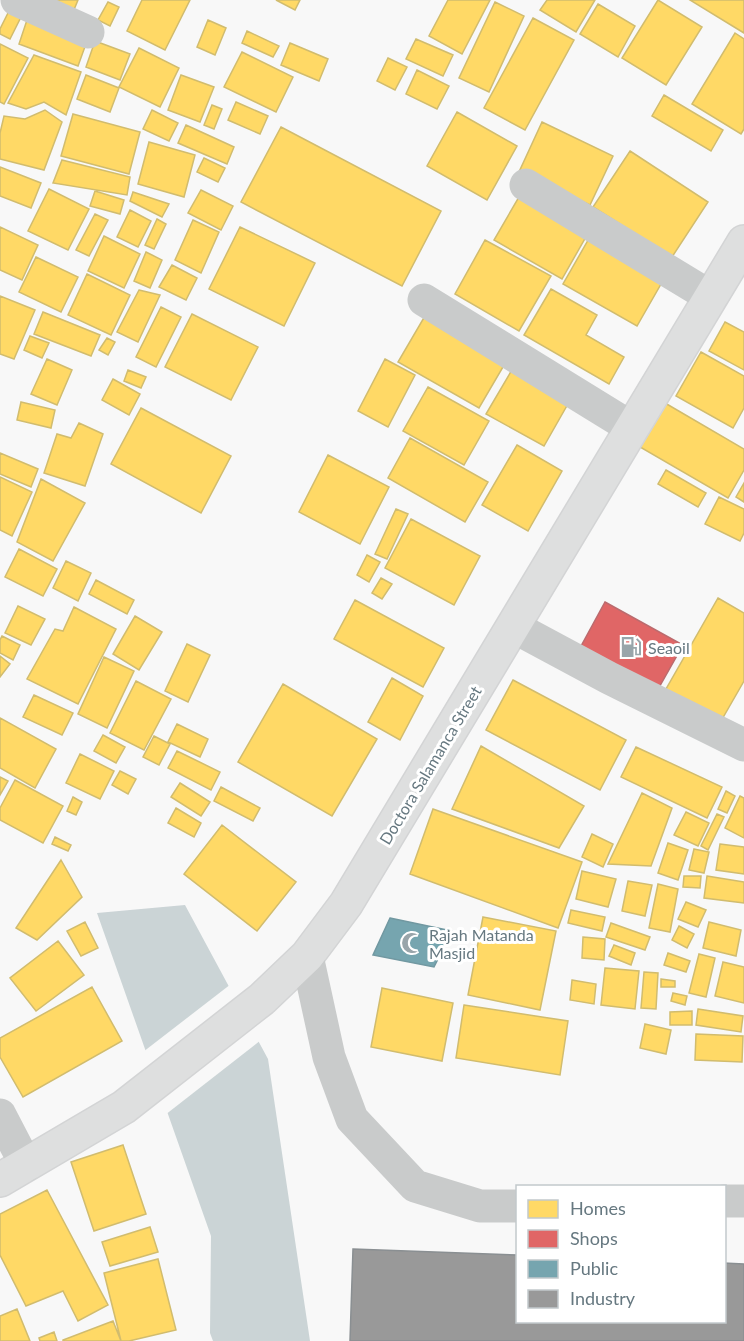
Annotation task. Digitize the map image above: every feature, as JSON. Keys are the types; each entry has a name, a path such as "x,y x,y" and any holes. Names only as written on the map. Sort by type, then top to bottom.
{"main road":[{"name":"Doctora Salamanca Street","path":"13,1173 124,1107 262,999 307,956 346,904 744,242"}],"street":[{"path":"17,0 88,32"},
{"path":"526,185 711,297"},
{"path":"424,300 632,428"},
{"path":"514,627 609,678 744,745"},
{"path":"307,956 329,1057 351,1119 415,1186 480,1206 516,1206"},
{"path":"0,1115 13,1173"},
{"path":"726,1201 744,1201"}],"shaded area":[{"path":"185,905 268,1059 310,1341 213,1341 210,1333 211,1236 97,913"}],"pier":[{"path":"231,984 261,1040 165,1115 143,1052"}],"building: Homes":[{"path":"32,0 78,0 71,17"},
{"path":"142,0 190,0 165,50 127,31"},
{"path":"276,0 300,0 295,10"},
{"path":"448,0 490,0 462,54 429,36"},
{"path":"547,0 595,0 576,32 540,10"},
{"path":"658,0 702,27 666,85 622,58"},
{"path":"690,0 744,0 744,33"},
{"path":"108,2 119,7 110,26 98,20"},
{"path":"495,2 524,16 489,92 459,78"},
{"path":"598,4 635,26 618,57 580,34"},
{"path":"10,9 22,15 10,39 0,34 0,29"},
{"path":"533,18 574,40 525,130 484,108"},
{"path":"27,20 87,41 78,66 19,44"},
{"path":"208,20 226,28 215,55 197,47"},
{"path":"247,31 279,46 273,57 242,43"},
{"path":"735,33 744,39 744,129 741,134 692,104"},
{"path":"416,39 453,55 443,76 406,59"},
{"path":"95,41 130,54 120,80 86,67"},
{"path":"290,43 328,59 319,81 281,65"},
{"path":"0,44 28,58 4,104 0,102"},
{"path":"139,48 179,68 160,107 119,87"},
{"path":"242,52 293,77 276,112 224,87"},
{"path":"34,55 81,72 66,115 44,102 26,109 8,103"},
{"path":"388,58 407,67 395,90 377,81"},
{"path":"417,70 449,86 437,109 406,94"},
{"path":"86,75 119,88 110,112 77,99"},
{"path":"181,75 214,87 200,122 168,110"},
{"path":"664,95 723,130 711,151 652,116"},
{"path":"236,102 268,116 260,134 228,120"},
{"path":"212,105 222,109 214,129 204,125"},
{"path":"45,110 62,122 44,170 0,159 0,133 4,116 25,119"},
{"path":"152,110 178,123 169,141 143,129"},
{"path":"457,112 517,146 487,200 427,166"},
{"path":"73,114 140,132 129,174 61,156"},
{"path":"542,122 613,156 590,205 519,172"},
{"path":"186,125 234,147 227,164 178,143"},
{"path":"281,127 441,211 402,286 241,202"},
{"path":"149,142 195,155 184,197 138,184"},
{"path":"630,151 708,202 672,257 593,207"},
{"path":"204,158 225,168 218,182 197,172"},
{"path":"62,160 130,177 127,195 53,183"},
{"path":"0,167 41,183 31,208 0,196"},
{"path":"49,189 89,209 68,250 28,231"},
{"path":"201,190 233,206 221,230 188,213"},
{"path":"523,190 591,228 562,279 494,240"},
{"path":"95,191 124,200 120,214 90,206"},
{"path":"133,192 169,204 162,217 130,201"},
{"path":"130,210 151,221 138,247 117,237"},
{"path":"95,214 108,220 89,256 76,250"},
{"path":"157,219 166,224 154,249 145,245"},
{"path":"193,220 219,232 201,273 175,260"},
{"path":"0,227 38,245 22,280 0,270"},
{"path":"240,227 315,263 284,326 209,289"},
{"path":"591,235 665,277 637,326 563,284"},
{"path":"104,236 140,254 124,288 88,271"},
{"path":"485,240 551,276 519,331 455,294"},
{"path":"146,252 162,260 150,288 134,281"},
{"path":"36,257 78,277 61,312 19,292"},
{"path":"172,265 197,278 186,300 159,287"},
{"path":"87,274 130,295 111,335 68,315"},
{"path":"551,289 597,315 586,335 624,357 609,384 524,335"},
{"path":"139,290 160,295 138,342 117,332"},
{"path":"0,296 35,310 14,359 0,354"},
{"path":"161,307 181,317 156,367 136,357"},
{"path":"429,309 510,355 479,408 398,362"},
{"path":"43,312 100,335 91,356 34,334"},
{"path":"192,314 258,347 231,400 165,367"},
{"path":"725,322 744,332 744,370 709,351"},
{"path":"30,336 49,343 42,358 24,350"},
{"path":"107,338 115,342 108,355 99,350"},
{"path":"701,352 744,376 744,408 733,428 676,396"},
{"path":"47,359 72,370 57,405 31,394"},
{"path":"385,359 415,375 388,427 358,411"},
{"path":"516,363 573,395 544,446 486,414"},
{"path":"128,370 146,377 141,388 124,381"},
{"path":"113,379 140,394 129,415 102,400"},
{"path":"428,387 489,421 464,465 403,431"},
{"path":"21,402 55,410 51,428 17,420"},
{"path":"665,403 744,449 744,470 728,498 640,447"},
{"path":"141,408 231,456 201,513 111,464"},
{"path":"79,423 103,434 85,486 44,473 57,434 71,438"},
{"path":"410,438 488,482 465,522 388,478"},
{"path":"517,445 562,471 528,531 482,505"},
{"path":"0,453 38,469 31,487 0,474"},
{"path":"328,455 389,487 360,544 299,512"},
{"path":"666,470 706,493 698,507 658,484"},
{"path":"0,477 32,492 12,536 0,530"},
{"path":"41,479 85,503 53,561 17,542"},
{"path":"744,483 744,502 736,497"},
{"path":"719,497 744,509 744,533 740,541 705,524"},
{"path":"396,509 408,514 387,559 375,554"},
{"path":"411,519 480,556 454,605 385,568"},
{"path":"19,549 57,569 43,596 5,577"},
{"path":"367,555 380,562 369,582 357,575"},
{"path":"66,561 91,573 78,601 53,588"},
{"path":"381,578 392,584 382,599 372,593"},
{"path":"96,580 134,600 127,614 89,594"},
{"path":"718,598 744,613 744,681 717,728 662,696"},
{"path":"355,600 444,648 423,687 334,639"},
{"path":"18,606 45,619 31,645 5,633"},
{"path":"74,607 116,629 78,704 27,679 55,629 63,631"},
{"path":"135,616 162,632 139,670 113,654"},
{"path":"2,636 20,645 13,660 0,653"},
{"path":"187,644 210,655 188,702 165,691"},
{"path":"0,656 10,664 0,677"},
{"path":"104,657 134,671 107,728 78,714"},
{"path":"392,678 423,696 400,740 368,722"},
{"path":"513,680 626,740 600,790 486,730"},
{"path":"136,681 171,699 144,750 110,733"},
{"path":"283,684 377,739 332,816 238,762"},
{"path":"34,695 73,713 62,735 23,717"},
{"path":"0,718 56,749 35,788 0,768"},
{"path":"177,724 208,739 200,757 168,742"},
{"path":"103,735 125,747 116,763 94,751"},
{"path":"154,736 170,744 159,765 143,757"},
{"path":"481,746 584,806 559,848 452,809"},
{"path":"636,747 722,787 707,818 621,777"},
{"path":"177,751 220,772 211,790 168,768"},
{"path":"80,754 114,771 100,799 66,783"},
{"path":"120,771 136,779 128,794 112,785"},
{"path":"0,777 8,781 0,795"},
{"path":"15,780 63,806 43,843 0,820 0,808"},
{"path":"180,783 210,802 201,816 171,797"},
{"path":"221,787 260,808 253,821 214,801"},
{"path":"726,791 735,796 727,813 718,809"},
{"path":"642,793 672,808 651,866 608,864"},
{"path":"740,796 744,798 744,838 725,828"},
{"path":"73,797 82,802 76,815 67,811"},
{"path":"176,808 201,823 194,837 168,823"},
{"path":"433,809 582,862 558,928 410,874"},
{"path":"686,812 709,823 698,846 674,835"},
{"path":"717,814 724,817 708,850 701,846"},
{"path":"222,825 296,882 257,931 184,874"},
{"path":"592,834 613,844 603,867 582,857"},
{"path":"55,837 71,845 68,851 52,844"},
{"path":"668,843 688,850 678,880 658,873"},
{"path":"720,844 744,847 744,874 716,870"},
{"path":"694,849 709,852 704,873 689,870"},
{"path":"61,860 82,897 37,940 16,928"},
{"path":"582,871 616,879 608,907 576,899"},
{"path":"684,876 701,876 700,888 683,887"},
{"path":"707,876 744,882 744,903 704,898"},
{"path":"628,881 652,885 645,916 622,911"},
{"path":"658,884 678,889 670,932 649,928"},
{"path":"686,902 706,910 698,927 678,919"},
{"path":"571,910 605,917 602,931 568,923"},
{"path":"483,917 556,931 540,1010 468,995"},
{"path":"85,922 98,948 81,956 67,931"},
{"path":"709,922 741,930 736,956 703,948"},
{"path":"611,923 650,937 645,950 606,937"},
{"path":"679,926 694,934 687,948 672,940"},
{"path":"583,937 605,939 604,960 582,958"},
{"path":"58,941 84,975 36,1011 10,978"},
{"path":"614,945 635,953 631,965 609,956"},
{"path":"668,953 690,961 686,972 664,965"},
{"path":"699,954 715,958 706,997 689,993"},
{"path":"723,962 744,967 744,1003 715,996"},
{"path":"605,968 639,971 635,1009 601,1005"},
{"path":"644,972 658,973 656,1009 641,1008"},
{"path":"661,979 675,981 675,987 661,987"},
{"path":"572,980 596,984 594,1004 570,1000"},
{"path":"92,987 122,1041 23,1097 0,1057 0,1038"},
{"path":"382,988 453,1003 442,1061 371,1047"},
{"path":"673,993 687,996 685,1005 671,1001"},
{"path":"464,1005 568,1021 560,1075 456,1058"},
{"path":"698,1009 743,1016 741,1032 696,1025"},
{"path":"692,1011 692,1025 670,1025 670,1012"},
{"path":"645,1024 671,1030 666,1054 640,1048"},
{"path":"696,1034 743,1036 742,1062 695,1060"},
{"path":"123,1145 146,1214 94,1231 71,1162"},
{"path":"47,1190 108,1305 78,1321 63,1291 26,1306 0,1255 0,1214"},
{"path":"150,1227 158,1252 110,1266 102,1242"},
{"path":"158,1259 176,1330 121,1341 104,1273"},
{"path":"17,1309 30,1341 0,1341 0,1316"},
{"path":"113,1321 121,1341 63,1341 63,1340"},
{"path":"54,1332 57,1341 40,1341 39,1338"}],"building: Shops":[{"name":"Seaoil","path":"605,602 683,645 657,691 580,648"}],"building: Public":[{"name":"Rajah Matanda Masjid","path":"390,918 452,931 434,967 373,955"}],"building: Industry":[{"path":"353,1249 516,1255 516,1323 726,1323 726,1263 744,1264 744,1341 350,1341"}],"place":[{"name":"Seaoil","path":"631,647"},
{"name":"Rajah Matanda Masjid","path":"412,943"}]}
